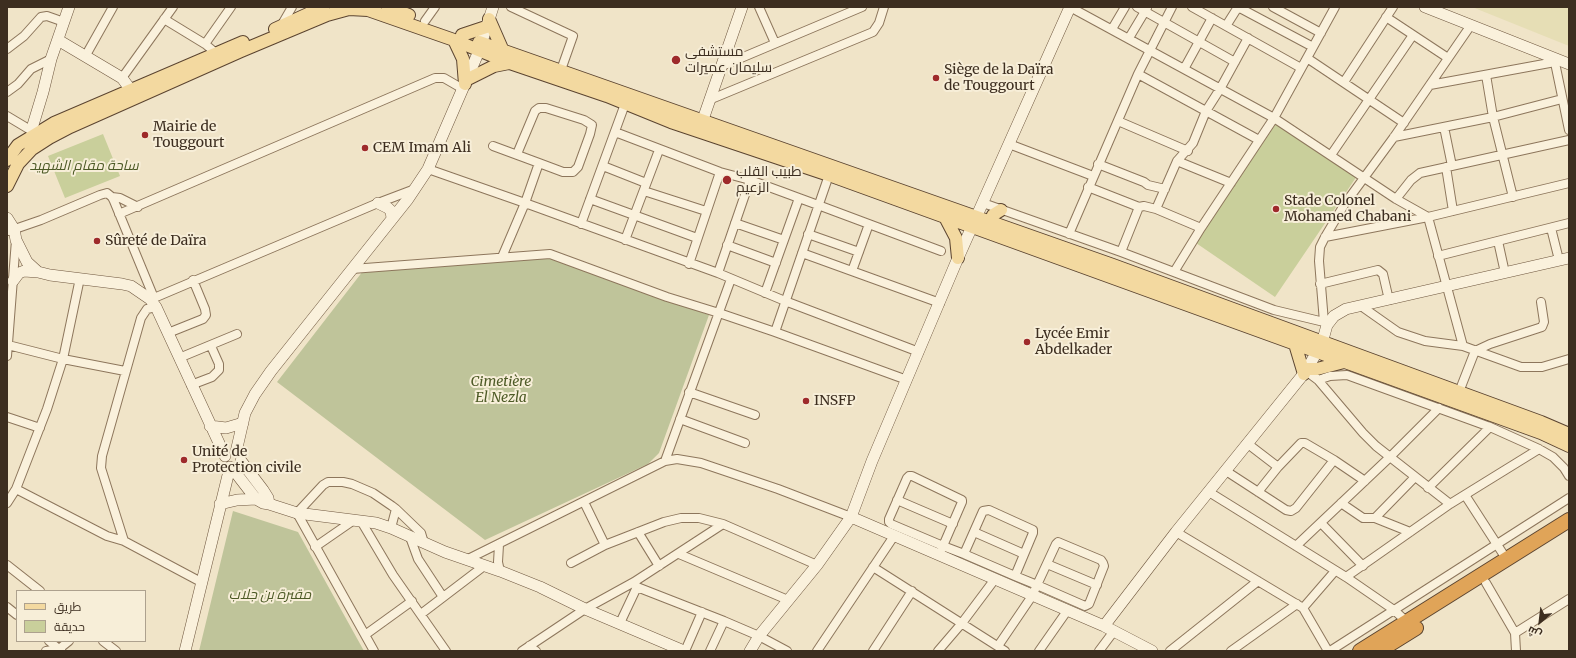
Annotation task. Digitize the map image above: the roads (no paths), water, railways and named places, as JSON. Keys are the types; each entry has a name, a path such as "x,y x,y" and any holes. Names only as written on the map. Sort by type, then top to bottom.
{"highway":[{"path":"1360,651 1569,520"},
{"path":"1379,651 1569,531"}],"main road":[{"path":"7,186 18,164 25,155 40,143 134,93 216,53 323,7"},
{"path":"388,7 407,10 510,63 607,96 625,104 701,126 975,222 1295,344 1319,347 1344,362 1541,433 1569,446"},
{"path":"7,160 18,145 32,133 54,123 134,93 327,15 349,9 357,8 372,11 458,37 487,23 503,51"},
{"path":"458,37 463,59 465,84 494,66 510,63"},
{"path":"480,47 503,51 561,70 701,126 945,217 975,222 990,222 1113,265 1319,347 1459,392 1541,422 1569,434"},
{"path":"990,222 993,215 1001,210"},
{"path":"945,217 956,238 958,258"},
{"path":"1295,344 1306,371 1344,362"}],"street":[{"path":"7,116 32,133 51,59 69,7"},
{"path":"86,55 113,7"},
{"path":"122,78 173,7"},
{"path":"205,44 231,7"},
{"path":"281,26 292,7"},
{"path":"426,21 435,7"},
{"path":"231,467 237,467 242,423 245,412 261,385 415,189 428,169 480,47 493,7"},
{"path":"511,7 573,36 561,70"},
{"path":"701,126 742,7"},
{"path":"759,7 775,43"},
{"path":"722,66 862,7"},
{"path":"710,100 872,32 879,23 884,7"},
{"path":"750,651 759,636 817,566 851,517 875,454 958,258 1070,7 1274,118 1396,199 1428,217 1463,346"},
{"path":"1112,30 1125,7"},
{"path":"1137,7 1146,9 1164,22 1235,62"},
{"path":"1069,234 1138,74 1172,7"},
{"path":"1226,26 1238,7 1313,47"},
{"path":"1274,7 1321,33"},
{"path":"1174,272 1201,228 1274,118 1335,7"},
{"path":"1344,82 1393,7"},
{"path":"1424,7 1554,60 1569,64"},
{"path":"1194,8 1301,68"},
{"path":"1129,38 1146,9"},
{"path":"7,49 24,36 41,17 47,16 64,22"},
{"path":"1386,17 1448,58"},
{"path":"1184,69 1198,41 1212,18"},
{"path":"164,19 205,44 216,53"},
{"path":"1104,626 1176,532 1306,371 1319,347 1326,324 1320,284 1320,247 1344,205 1404,123 1471,25"},
{"path":"1331,155 1413,35"},
{"path":"1156,209 1177,161 1188,151 1193,143 1206,111 1248,38"},
{"path":"58,40 86,55 122,78 134,93"},
{"path":"1307,58 1404,123"},
{"path":"7,92 18,84 31,69 51,59"},
{"path":"1430,85 1486,75 1554,60"},
{"path":"1554,60 1569,130"},
{"path":"1138,74 1259,140"},
{"path":"1486,75 1493,117 1504,154 1513,197"},
{"path":"119,214 436,78 444,78 465,84"},
{"path":"1394,137 1493,117 1562,99"},
{"path":"581,224 625,104"},
{"path":"494,146 563,172 573,172 578,166 588,141 592,125 584,120 546,108 539,108 535,111 517,154"},
{"path":"1118,121 1188,151"},
{"path":"1444,127 1453,211"},
{"path":"615,132 659,150 720,172 750,180 941,252"},
{"path":"1396,199 1416,175 1569,140"},
{"path":"1009,144 1093,176"},
{"path":"625,240 659,150"},
{"path":"1177,161 1231,183"},
{"path":"502,257 525,203 539,163"},
{"path":"1098,164 1144,182 1148,185 1165,188"},
{"path":"602,166 646,183"},
{"path":"428,169 718,274 919,352"},
{"path":"689,264 720,172"},
{"path":"775,332 829,175"},
{"path":"718,274 750,180"},
{"path":"1325,237 1428,217 1569,183"},
{"path":"1088,187 1139,207 1144,206 1156,209 1201,228"},
{"path":"124,541 100,463 140,318 153,301 193,280 415,189"},
{"path":"644,191 706,211"},
{"path":"12,233 104,193 107,193 112,197 153,301 225,456 226,464 231,467 256,499 263,503 297,513 376,523 391,528 466,560 500,571 684,651 702,612"},
{"path":"112,197 120,198 138,207"},
{"path":"765,293 799,198"},
{"path":"590,199 697,238"},
{"path":"378,203 391,211 392,218"},
{"path":"983,203 1120,252 1274,310 1326,324"},
{"path":"1120,252 1139,207"},
{"path":"7,218 12,233 27,262 38,272"},
{"path":"735,223 784,240"},
{"path":"1438,256 1569,223"},
{"path":"852,271 869,224"},
{"path":"1326,324 1334,316 1346,309 1564,259 1552,228"},
{"path":"7,356 9,294 13,281 12,233"},
{"path":"808,234 859,252"},
{"path":"1498,241 1505,273"},
{"path":"727,245 776,263"},
{"path":"802,253 940,303"},
{"path":"352,269 544,254 557,256 667,297 775,332 907,380"},
{"path":"1320,284 1378,270 1383,274 1389,300"},
{"path":"13,281 20,273 24,271 122,284 131,286 153,301"},
{"path":"7,502 16,489 40,428 63,359 80,278"},
{"path":"665,461 731,279"},
{"path":"168,334 203,319 206,315 193,280"},
{"path":"1459,392 1475,350 1542,326 1544,322 1541,302"},
{"path":"1362,306 1398,332 1424,341 1463,346 1521,367 1542,367 1569,360"},
{"path":"179,358 237,334"},
{"path":"8,345 63,359 125,371"},
{"path":"192,385 212,377 219,370 219,364 211,346"},
{"path":"1306,371 1318,380 1376,446 1450,504"},
{"path":"1318,380 1330,376 1347,375 1490,427 1539,449 1553,457 1564,468 1569,476"},
{"path":"689,392 755,415"},
{"path":"1296,546 1390,457 1438,408"},
{"path":"7,417 40,428"},
{"path":"680,419 745,443"},
{"path":"210,426 226,428 242,423"},
{"path":"1428,488 1490,427"},
{"path":"1258,492 1278,467 1301,443 1305,443 1334,460 1365,481"},
{"path":"1248,444 1278,467"},
{"path":"1346,578 1450,504 1539,449"},
{"path":"225,456 230,452 238,456 263,490 268,498 269,504"},
{"path":"466,560 499,545 665,461 686,459 778,489 851,517 894,536 941,550 964,554 1015,576 1037,585 1087,606 1104,566 1101,560 1061,542 1056,544 1047,564 1037,585 1032,596 1002,649 873,566"},
{"path":"1226,470 1286,510 1291,511 1296,508 1334,460"},
{"path":"185,651 220,504 231,467"},
{"path":"941,550 962,500 912,476 907,478 888,522 995,579 1104,626 1145,649"},
{"path":"1375,518 1415,477"},
{"path":"297,513 322,485 334,481 352,484 373,493 388,502 422,534 424,543"},
{"path":"16,489 107,536 124,541 201,582"},
{"path":"1209,492 1346,578 1394,610 1407,622"},
{"path":"1465,495 1507,560"},
{"path":"1176,532 1300,606 1329,651 1569,498"},
{"path":"220,504 237,500 256,499"},
{"path":"898,500 952,524"},
{"path":"584,502 605,545"},
{"path":"1341,504 1363,518 1375,518 1410,532"},
{"path":"391,528 396,509"},
{"path":"964,554 984,511 989,510 1033,530 1015,576"},
{"path":"297,513 374,651"},
{"path":"571,563 605,545 664,522 681,518 699,518 723,524 817,566"},
{"path":"315,546 357,520"},
{"path":"357,520 446,651"},
{"path":"1321,522 1362,566"},
{"path":"529,649 585,609 635,585 659,566 723,524"},
{"path":"638,532 659,566"},
{"path":"974,532 1024,554"},
{"path":"817,651 894,536"},
{"path":"410,537 418,559 443,597"},
{"path":"499,545 498,562 500,571"},
{"path":"679,554 788,600"},
{"path":"1047,564 1097,585"},
{"path":"7,565 39,590"},
{"path":"421,614 484,566"},
{"path":"1231,651 1300,606 1335,571"},
{"path":"938,651 962,623 995,579"},
{"path":"1170,651 1258,581"},
{"path":"1486,583 1515,633 1516,651"},
{"path":"635,585 759,636 788,651"},
{"path":"620,623 635,585"},
{"path":"873,651 912,591"},
{"path":"1515,633 1569,600"},
{"path":"365,635 412,601"},
{"path":"7,607 16,614"},
{"path":"1039,651 1067,611"},
{"path":"710,651 724,621"},
{"path":"1099,651 1114,631"},
{"path":"50,642 60,650"},
{"path":"46,651 60,650 68,642"},
{"path":"104,642 116,651"}],"place":[{"name":"مستشفى سليمان عميرات","path":"676,60"},
{"name":"Siège de la Daïra de Touggourt","path":"936,78"},
{"name":"Mairie de Touggourt","path":"145,135"},
{"name":"CEM Imam Ali","path":"365,148"},
{"name":"طبيب القلب الزعيم","path":"727,180"},
{"name":"Stade Colonel Mohamed Chabani","path":"1276,209"},
{"name":"Sûreté de Daïra","path":"97,241"},
{"name":"Lycée Emir Abdelkader","path":"1027,342"},
{"name":"INSFP","path":"806,401"},
{"name":"Unité de Protection civile","path":"184,460"}],"park label":[{"name":"ساحة مقام الشهيد","path":"84,166"},
{"name":"Cimetière El Nezla","path":"501,390"},
{"name":"مقبرة بن جلاب","path":"270,595"}]}
